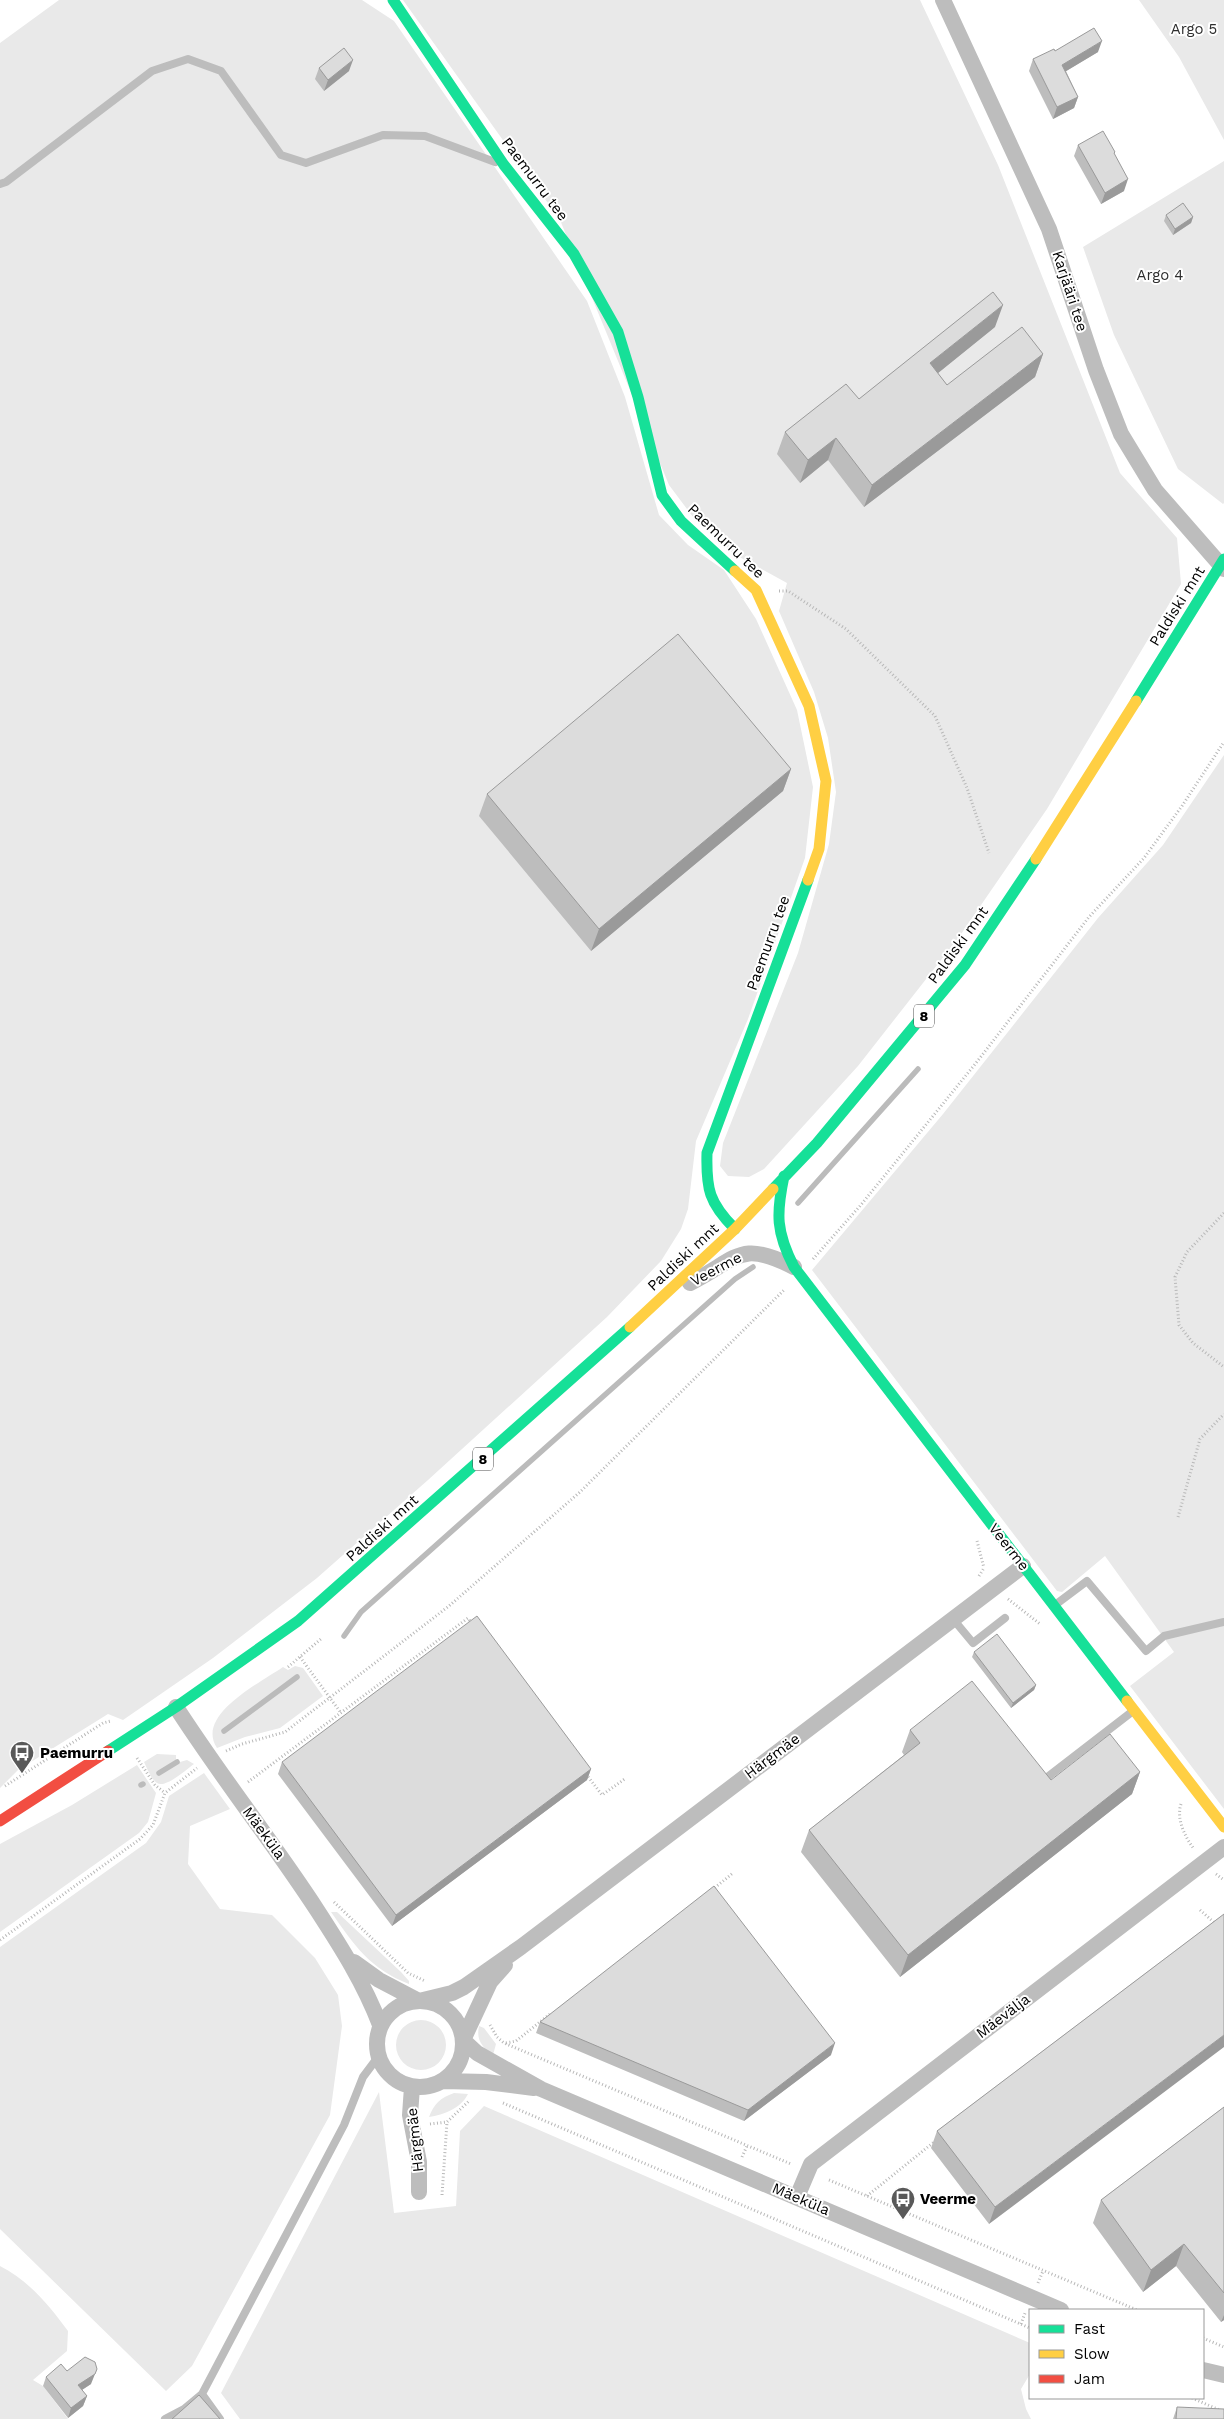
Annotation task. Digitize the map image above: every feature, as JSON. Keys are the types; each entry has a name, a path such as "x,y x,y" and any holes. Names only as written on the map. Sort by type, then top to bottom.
{"street":[{"name":"Paemurru tee","path":"393,0 504,165 574,254 618,332 638,397 662,495 681,521 756,590 809,706 826,781 819,849 706,1153 706,1184 716,1212 735,1229"},
{"name":"Karjääri tee","path":"943,0 1050,229 1096,370 1121,434 1155,490 1223,565"},
{"name":"Paldiski mnt","path":"0,1821 176,1707 298,1621 666,1295 735,1229 817,1143 965,965 1046,844 1223,565"},
{"name":"Veerme","path":"784,1176 776,1220 784,1248 797,1270 1224,1827"},
{"name":"Veerme","path":"666,1295 703,1277 740,1253 758,1252 772,1255 797,1270"},
{"name":"Härgmäe","path":"419,2001 452,1993 464,1987 521,1946 1023,1566"},
{"name":"Mäeküla","path":"176,1707 210,1760 285,1862 350,1960 369,1995 380,2025"},
{"name":"Mäevälja","path":"797,2197 811,2164 1224,1847"},
{"name":"Härgmäe","path":"463,2040 490,1982 521,1946"},
{"name":"Mäeküla","path":"350,1960 380,1980 419,2001"},
{"path":"419,2001 435,2004 448,2012 458,2024 463,2040 459,2063 453,2073 443,2081 428,2087 412,2087 397,2082 391,2077 385,2071 378,2057 376,2041 380,2025 396,2008 419,2001"},
{"name":"Mäeküla","path":"463,2040 477,2053 541,2089 1059,2309"},
{"name":"Mäeküla","path":"443,2081 486,2082 541,2089"},
{"name":"Härgmäe","path":"412,2087 410,2115 419,2162 419,2192"},
{"path":"1212,2372 1224,2384"}],"lane":[{"path":"0,184 6,182 152,71 188,59 221,71 281,155 306,163 383,134 425,136 504,165"},
{"path":"1055,1605 1087,1581 1146,1652 1164,1636 1224,1622"},
{"path":"953,1618 972,1643 1005,1618"},
{"path":"1039,1784 1135,1710"},
{"path":"165,2419 184,2409 202,2394 344,2125 363,2077 378,2057"},
{"path":"202,2394 220,2419"}],"path":[{"path":"756,590 788,591 846,629 935,716 967,788 989,853"},
{"path":"0,1940 140,1839 153,1825 164,1793 210,1760 226,1751 242,1744 285,1732 449,1606 580,1492 737,1339 797,1270 860,1206 976,1063 1089,917 1144,858 1182,806 1224,742"},
{"path":"1224,1213 1187,1252 1175,1277 1179,1325 1194,1342 1224,1367"},
{"path":"1178,1517 1200,1438 1224,1414"},
{"path":"977,1580 984,1568"},
{"path":"240,1776 246,1784 468,1618 474,1626"},
{"path":"288,1667 322,1638"},
{"path":"300,1657 340,1713"},
{"path":"226,1751 231,1760"},
{"path":"585,1772 602,1795 626,1778"},
{"path":"710,1891 733,1874"},
{"path":"330,1898 408,1973 425,1981 434,1981"},
{"path":"1200,1910 1220,1928"},
{"path":"478,2007 497,2037 504,2044 791,2164"},
{"path":"494,2062 504,2044 516,2040 555,2011"},
{"path":"442,2195 447,2122 473,2096 480,2097 486,2082"},
{"path":"502,2102 1029,2328"},
{"path":"867,2196 936,2141"},
{"path":"741,2160 747,2146"},
{"path":"829,2180 1135,2309"},
{"path":"1036,2286 1043,2271"},
{"path":"1021,2324 1027,2308"},
{"path":"1204,2338 1224,2347"},
{"path":"1194,2399 1224,2412"}],"green space":[{"path":"59,0 362,0 394,21 587,301 625,397 659,515 688,545 724,570 756,619 797,710 813,787 805,858 748,1019 696,1141 688,1209 681,1229 661,1261 607,1317 317,1578 213,1658 123,1720 108,1714 18,1770 0,1788 0,43"},
{"path":"403,0 920,0 998,165 1120,473 1177,538 1181,584 1047,809 959,937 858,1066 764,1169 749,1177 728,1176 720,1166 723,1143 798,953 829,844 836,792 828,738 814,692 779,611 787,583 734,554 693,517 669,485 560,220"},
{"name":"Argo 5","path":"1139,0 1224,0 1224,140 1179,57"},
{"name":"Argo 4","path":"1224,161 1223,504 1178,469 1114,335 1083,247"},
{"path":"1224,755 1224,1809 1130,1686 1174,1652 1105,1556 1062,1592 1057,1591 812,1270 943,1114 1098,918 1163,845"},
{"path":"295,1666 303,1668 323,1696 280,1728 245,1737 217,1748 213,1736 215,1724 222,1712 246,1691 283,1667 288,1670"},
{"path":"157,1754 176,1755 176,1760 180,1762 187,1760 194,1764 170,1781 161,1784 157,1783 149,1773 144,1762"},
{"path":"137,1765 156,1793 148,1822 139,1833 0,1932 0,1844 72,1805"},
{"path":"204,1773 230,1809 190,1826 188,1864 220,1909 272,1915 315,1958 338,1995 342,2026 330,2115 192,2366 166,2391 0,2229 0,1947 146,1843 161,1822 169,1796"},
{"path":"331,1912 337,1912 401,1972 409,1981 409,1984 384,1971 364,1955"},
{"path":"416,2020 426,2020 439,2027 446,2040 446,2050 439,2063 426,2070 416,2070 407,2066 400,2059 396,2050 396,2040 400,2031 407,2024"},
{"path":"479,2026 484,2028 496,2044 493,2055 479,2039"},
{"path":"379,2092 394,2213 456,2206 460,2131 484,2106 1029,2343 1029,2376 1021,2389 1026,2409 1031,2419 240,2419 221,2393"},
{"path":"454,2093 468,2094 452,2110 429,2117 438,2102"},
{"path":"0,2266 38,2294 68,2331 67,2351 33,2380 43,2386 68,2419 0,2419"}],"building":[{"path":"1094,28 1102,41 1062,65 1078,97 1057,107 1033,59 1054,49 1055,51"},
{"path":"344,48 353,60 328,80 319,68"},
{"path":"1103,131 1128,179 1105,193 1078,145"},
{"path":"1183,203 1193,217 1175,229 1166,215"},
{"path":"993,292 1003,305 930,363 947,385 1022,327 1043,354 872,485 836,438 808,460 785,432 846,384 859,399"},
{"path":"678,634 791,769 599,929 487,794"},
{"path":"477,1616 591,1769 396,1915 282,1762"},
{"path":"997,1634 1036,1685 1013,1703 974,1652"},
{"path":"972,1681 1051,1780 1110,1734 1140,1772 908,1955 809,1830 920,1743 910,1730"},
{"path":"714,1886 835,2043 748,2110 540,2022"},
{"path":"1224,1914 1224,2035 995,2207 937,2131"},
{"path":"1224,2107 1224,2293 1184,2244 1151,2270 1101,2200"},
{"path":"85,2357 95,2362 97,2369 95,2374 78,2385 87,2396 71,2408 46,2377 61,2364 67,2371"},
{"path":"199,2395 220,2419 172,2419"},
{"path":"1177,2407 1224,2409 1224,2419 1176,2419"}],"waterway":[{"path":"798,1203 918,1069"},
{"path":"344,1636 361,1612 735,1279 753,1267"},
{"path":"224,1731 297,1677"},
{"path":"159,1773 177,1762"}],"traffic: fast":[{"path":"393,0 504,165 574,254 618,332 638,397 662,495 681,521 735,571"},
{"path":"1136,701 1224,559"},
{"path":"773,1189 817,1143 965,965 1036,859"},
{"path":"735,1229 726,1220 714,1203 711,1195 707,1176 707,1153 808,880"},
{"path":"784,1176 779,1223 788,1255 794,1267 1127,1701"},
{"path":"108,1751 176,1707 298,1621 630,1327"}],"traffic: slow":[{"path":"735,571 756,590 809,706 826,781 819,849 808,880"},
{"path":"1036,859 1136,701"},
{"path":"630,1327 735,1229 773,1189"},
{"path":"1127,1701 1224,1827"}],"traffic: jam":[{"path":"0,1821 108,1751"}],"place":[{"name":"Paemurru","path":"22,1774"},
{"name":"Veerme","path":"903,2220"}]}
